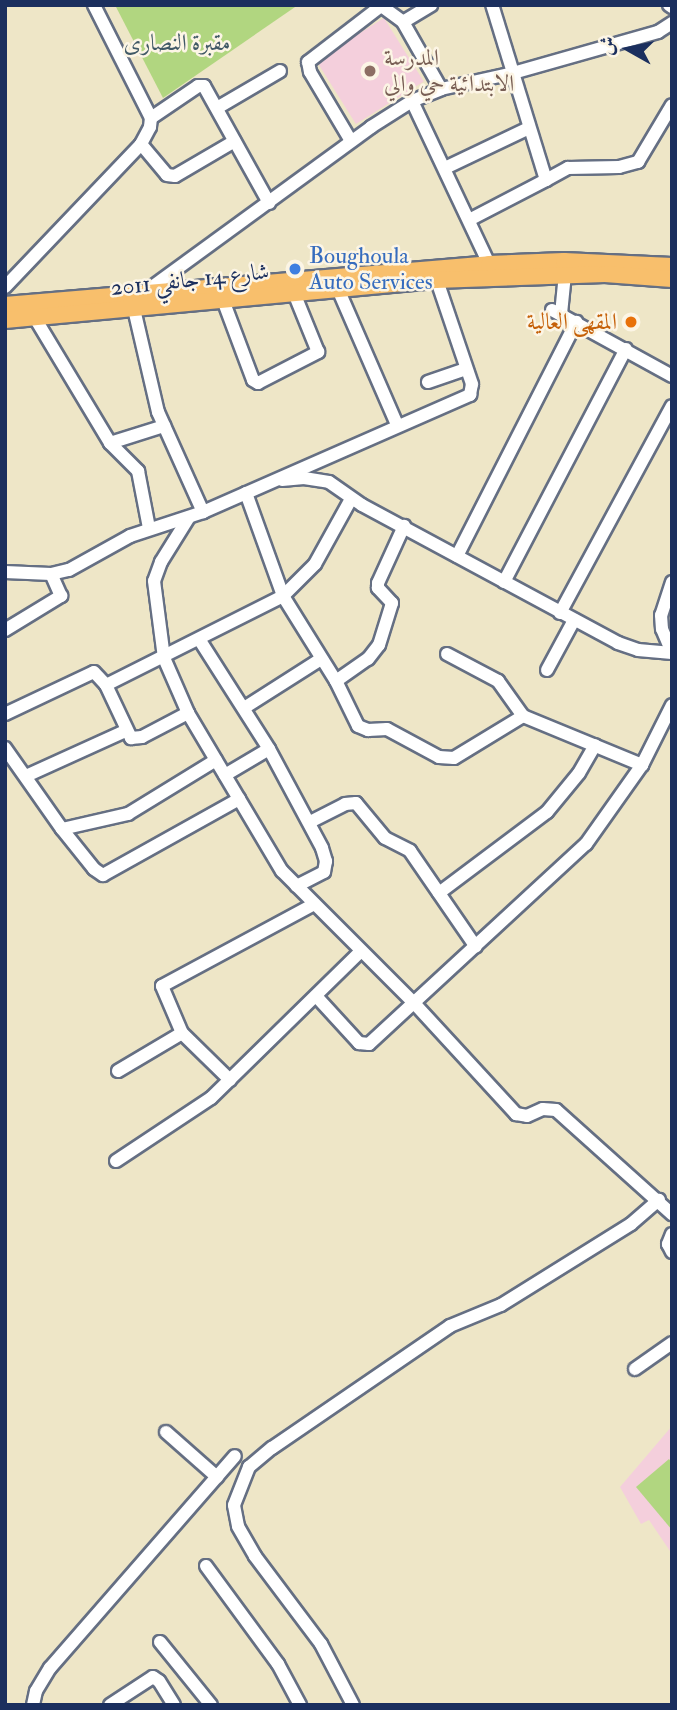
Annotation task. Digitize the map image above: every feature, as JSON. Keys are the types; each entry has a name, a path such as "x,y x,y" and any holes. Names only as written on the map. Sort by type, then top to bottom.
{"main road":[{"name":"شارع 14 جانفي 2011","path":"138,302 223,300 338,289 489,264 564,261 672,266"},
{"name":"شارع 14 جانفي 2011","path":"5,305 34,310 434,274 624,274 672,279"},
{"name":"شارع 14 جانفي 2011","path":"5,320 34,310"}],"street":[{"path":"94,5 151,118"},
{"path":"403,22 431,5"},
{"path":"492,5 546,180"},
{"path":"351,141 310,72 308,62 381,6 403,22 441,89"},
{"path":"204,512 164,426 150,383 138,302 351,141 412,101 441,89 513,73 658,32 672,23"},
{"path":"217,108 280,71"},
{"path":"5,286 141,144 151,118 201,85 217,108 269,203"},
{"path":"412,101 489,264"},
{"path":"469,220 568,167 620,167 638,162 672,105"},
{"path":"445,168 529,128"},
{"path":"141,144 167,175 175,176 235,141"},
{"path":"5,572 51,574 85,563 149,528 204,512 470,395 473,390 434,274"},
{"path":"565,274 556,312 672,376"},
{"path":"338,289 397,425"},
{"path":"223,300 253,380 258,383 318,352 294,293"},
{"path":"34,310 110,443 138,471 149,528"},
{"path":"457,556 576,322"},
{"path":"504,582 626,349"},
{"path":"428,382 466,369"},
{"path":"560,613 672,406"},
{"path":"110,443 164,426"},
{"path":"274,480 317,479 337,487 351,499 628,647 672,653 662,629 662,615 672,582"},
{"path":"246,493 282,596 336,681 354,719 363,729 387,729 447,759 469,751 523,716"},
{"path":"106,685 282,596 315,564 351,499"},
{"path":"189,517 161,562 154,581 164,658 188,713 282,871 414,1003 516,1114 527,1116 543,1109 556,1111 672,1214"},
{"path":"336,681 368,659 379,645 392,603 390,597 378,588 378,583 404,526"},
{"path":"5,630 61,596 51,574"},
{"path":"547,670 574,620"},
{"path":"199,639 269,749 323,848 326,867 320,876 296,886"},
{"path":"447,654 498,681 523,716 642,765"},
{"path":"244,708 321,659"},
{"path":"5,714 90,673 99,674 125,731 136,739 188,713"},
{"path":"316,996 364,1046 476,947 586,844 642,765 672,705"},
{"path":"26,776 125,731"},
{"path":"439,894 547,812 579,773 595,746"},
{"path":"5,748 62,829 98,873 107,874 239,799"},
{"path":"225,775 269,749"},
{"path":"62,829 122,816 216,760"},
{"path":"310,822 345,804 356,803 385,838 410,851 476,947"},
{"path":"230,1080 182,1033 163,994 164,983 314,904"},
{"path":"116,1161 202,1105 362,951"},
{"path":"118,1071 182,1033"},
{"path":"353,1705 321,1644 255,1556 238,1527 234,1505 249,1467 272,1448 450,1326 500,1305 631,1224 659,1200"},
{"path":"672,1234 668,1244 672,1252"},
{"path":"635,1369 672,1343"},
{"path":"166,1432 217,1477"},
{"path":"33,1705 36,1691 50,1668 234,1456"},
{"path":"206,1566 278,1664 300,1705"},
{"path":"160,1642 212,1705"},
{"path":"110,1705 153,1677 159,1681 174,1705"}],"shaded area":[{"name":"المدرسة الابتدائية حي والي","path":"384,18 424,82 356,124 316,60"},
{"path":"672,1426 672,1554 649,1520 641,1524 620,1487"}],"green space":[{"name":"مقبرة النصارى","path":"115,5 298,5 163,98"},
{"path":"669,1459 672,1463 672,1530 636,1487"}],"place":[{"name":"المدرسة الابتدائية حي والي","path":"370,71"},
{"name":"Boughoula Auto Services","path":"295,269"},
{"name":"المقهى العالية","path":"631,322"}]}
